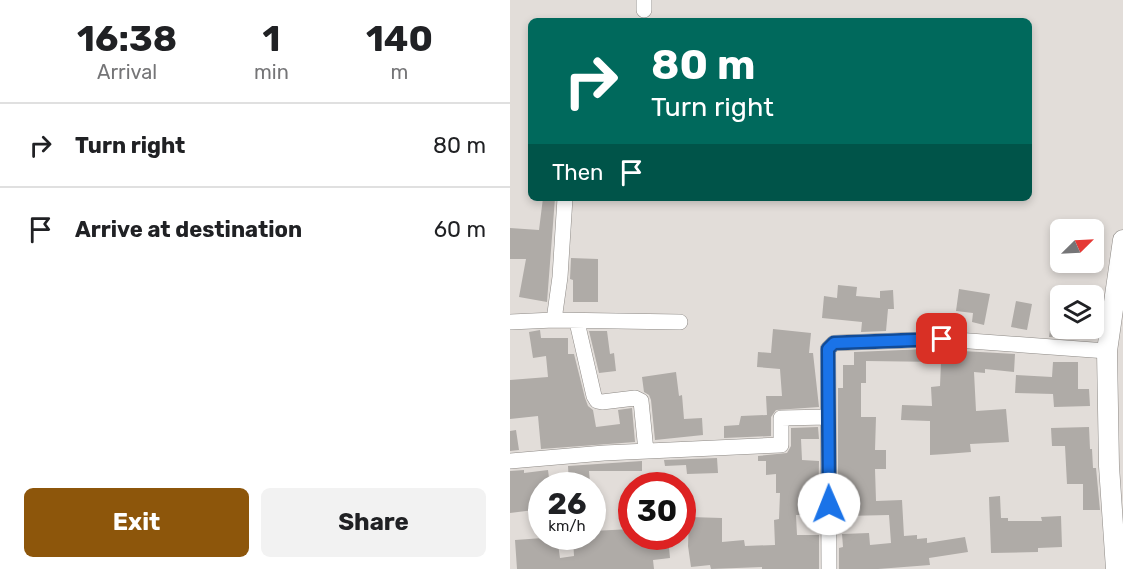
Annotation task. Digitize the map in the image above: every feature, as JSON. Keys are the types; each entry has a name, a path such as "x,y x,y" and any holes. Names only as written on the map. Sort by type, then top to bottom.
{"street":[{"path":"554,320 560,277 565,201"},
{"path":"1118,562 1109,466 1107,351 1123,240"},
{"path":"510,322 554,320 680,322"},
{"path":"577,322 594,396 597,401 603,402 635,398 641,401 646,451"},
{"path":"829,569 828,349 834,343 942,339 1107,351"},
{"path":"510,460 780,445 781,418 828,417"}],"building":[{"path":"543,201 555,201 547,302 519,297 526,259 510,259 510,228 539,230"},
{"path":"571,258 598,259 598,302 573,302 573,280 570,279"},
{"path":"838,285 857,287 856,296 880,298 880,291 893,290 894,309 888,309 886,331 861,332 862,322 822,318 824,296 837,298"},
{"path":"959,289 990,294 984,325 972,322 973,313 956,311"},
{"path":"1016,301 1032,304 1027,330 1011,327"},
{"path":"773,329 811,333 809,353 813,353 819,407 776,410 771,417 771,436 724,438 724,426 739,425 741,416 767,415 766,396 782,396 780,369 757,367 758,352 771,353"},
{"path":"540,330 541,338 568,338 568,354 574,354 585,398 588,406 593,410 596,427 620,424 618,410 632,408 635,442 541,449 538,416 510,419 510,380 548,377 546,356 533,358 529,332"},
{"path":"589,331 607,331 610,354 614,353 616,371 599,373"},
{"path":"927,349 1015,354 1014,372 985,369 985,373 974,372 976,411 1006,409 1009,442 970,444 971,452 930,455 930,421 901,420 902,405 932,406 931,387 940,386 941,362 866,361 866,383 861,383 861,417 876,417 875,450 886,450 886,469 875,469 876,501 902,500 904,536 917,535 917,539 927,538 927,543 965,537 968,552 929,558 930,565 839,569 839,548 843,547 842,534 869,533 870,545 891,543 889,515 845,516 844,490 838,490 838,388 843,388 843,365 854,365 854,352"},
{"path":"1053,362 1078,362 1078,389 1089,389 1090,406 1054,407 1053,394 1015,393 1016,375 1052,377"},
{"path":"676,372 679,396 682,395 684,419 702,418 703,435 655,440 651,400 644,392 642,377"},
{"path":"818,427 819,439 801,439 802,460 819,461 818,515 796,515 797,535 819,535 819,569 762,569 762,567 711,569 710,565 691,567 689,550 696,550 696,517 722,518 722,542 744,540 745,546 775,545 774,520 779,519 780,493 776,493 776,474 766,475 766,461 758,461 758,456 787,453 791,446 791,428"},
{"path":"1089,427 1090,449 1092,449 1093,468 1096,468 1100,510 1083,510 1083,484 1067,484 1065,446 1052,446 1051,428"},
{"path":"516,430 519,450 510,451 510,431"},
{"path":"717,458 718,473 687,472 686,465 665,466 664,460"},
{"path":"642,461 642,471 568,472 568,466"},
{"path":"524,470 524,473 528,472 528,511 510,513 510,471"},
{"path":"1000,496 1001,518 1008,518 1008,521 1042,521 1041,517 1061,516 1062,547 1038,548 1038,552 991,553 989,497"},
{"path":"606,530 618,530 618,550 669,550 670,558 653,560 654,569 517,569 515,540 528,539 528,550 559,550 560,558 574,556 574,550 606,550"}],"route":[{"path":"829,504 828,349 830,346 834,343 942,339"}]}
